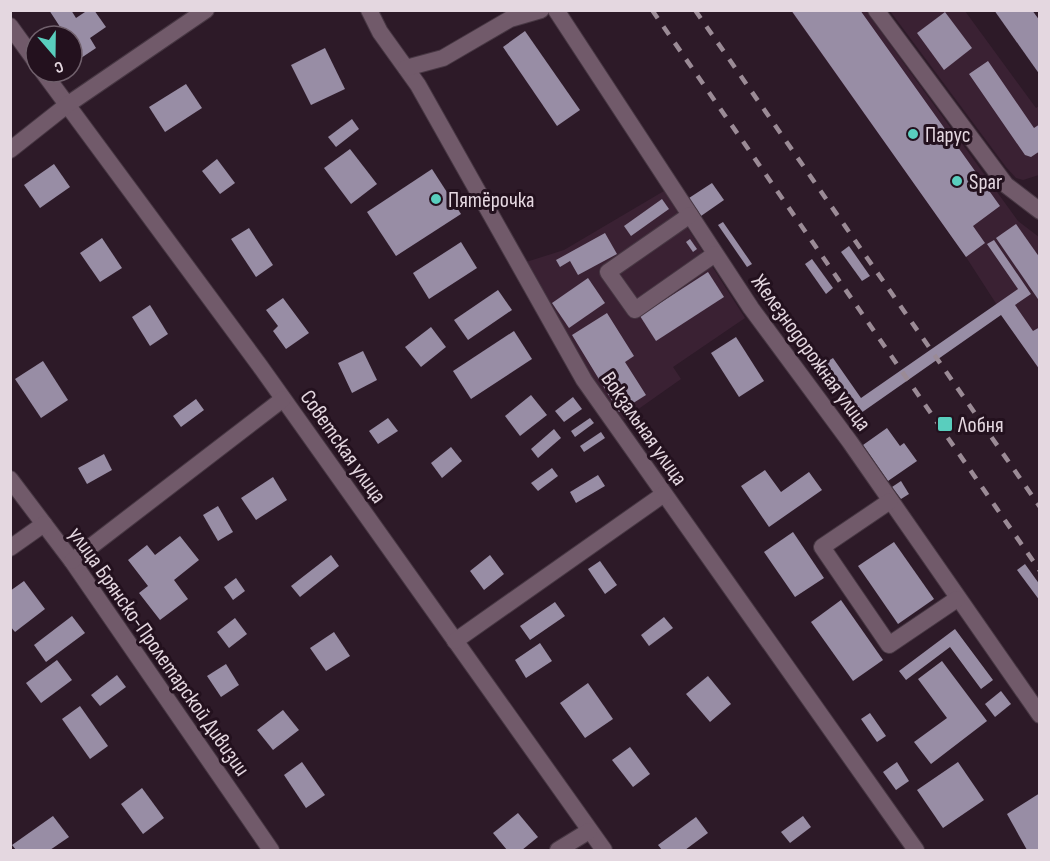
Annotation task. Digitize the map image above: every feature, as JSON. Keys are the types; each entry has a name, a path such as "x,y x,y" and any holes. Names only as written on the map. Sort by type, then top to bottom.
{"street":[{"path":"10,150 67,105 206,10"},
{"name":"Вокзальная улица","path":"369,10 424,95 584,380 916,850"},
{"path":"406,68 442,58 510,19 541,10"},
{"name":"Железнодорожная улица","path":"556,10 715,254 1040,715"},
{"path":"876,10 1006,184 1037,206"},
{"path":"10,26 24,45"},
{"name":"Советская улица","path":"52,84 283,399 604,850"},
{"path":"690,215 608,272 635,310 715,254"},
{"path":"72,561 283,399"},
{"name":"улица Брянско-Пролетарской Дивизии","path":"10,478 72,561 271,850"},
{"path":"454,641 664,494"},
{"path":"890,501 822,548 889,645 957,598"},
{"path":"10,548 44,524"},
{"path":"558,850 589,831"}],"shaded area":[{"path":"791,11 866,11 1018,221 1039,237 1039,370 966,257"},
{"path":"890,11 965,11 1036,108 1039,106 1039,175 1023,180 1016,178 1006,167"},
{"path":"664,191 745,318 673,367 681,379 620,422 567,351 523,263 564,250"}],"building":[{"path":"49,10 71,10 76,18 88,10 94,10 106,27 90,38 96,48 84,56 84,24 58,24"},
{"name":"Парус","path":"791,10 860,10 1000,206 973,226 985,243 966,257"},
{"path":"994,10 1032,10 1040,21 1040,75"},
{"path":"945,12 972,48 944,70 917,33"},
{"path":"525,31 580,110 557,126 503,47"},
{"path":"325,48 345,89 311,105 291,65"},
{"path":"988,61 1034,128 1040,124 1040,151 1031,157 1025,155 969,74"},
{"path":"186,84 202,108 165,132 149,107"},
{"path":"352,119 359,129 336,147 328,137"},
{"path":"350,149 377,184 351,204 324,168"},
{"path":"217,159 235,183 220,194 202,171"},
{"path":"54,164 70,187 40,208 24,185"},
{"path":"432,169 461,214 396,256 367,212"},
{"path":"712,183 724,200 701,216 689,198"},
{"path":"662,199 669,209 631,236 624,226"},
{"path":"723,222 752,264 747,267 718,225"},
{"path":"1016,224 1040,258 1040,302 996,238"},
{"path":"249,228 273,265 256,277 231,239"},
{"path":"605,233 617,254 578,275 570,261 560,267 556,260"},
{"path":"102,238 122,268 100,282 80,253"},
{"path":"690,239 697,249 693,252 686,242"},
{"path":"994,240 1031,294 1015,305 1033,331 1040,327 1040,370 1001,315 861,413 825,363 833,358 861,398 1018,289 987,244"},
{"path":"461,242 477,268 429,299 413,273"},
{"path":"849,246 870,276 862,281 841,252"},
{"path":"812,259 833,288 826,294 805,264"},
{"path":"708,272 724,297 656,341 640,316"},
{"path":"588,278 605,303 569,328 552,303"},
{"path":"498,290 512,310 468,340 454,320"},
{"path":"283,298 309,333 286,349 273,331 278,326 266,310"},
{"path":"150,305 168,334 150,346 132,317"},
{"path":"607,313 634,356 625,362 646,395 619,412 572,335"},
{"path":"431,327 446,347 421,367 405,347"},
{"path":"514,331 532,359 471,399 453,371"},
{"path":"736,337 764,381 739,397 711,353"},
{"path":"363,351 377,380 352,393 338,363"},
{"path":"43,361 68,400 41,418 15,379"},
{"path":"531,395 547,415 520,436 505,416"},
{"path":"573,397 582,409 564,422 555,411"},
{"path":"196,399 204,410 181,427 173,416"},
{"path":"388,418 398,431 378,444 369,431"},
{"path":"590,418 594,423 575,437 571,431"},
{"path":"887,428 900,446 904,443 917,461 888,481 863,445"},
{"path":"554,429 561,438 538,458 531,449"},
{"path":"601,432 605,438 584,452 580,446"},
{"path":"451,447 462,461 442,478 431,463"},
{"path":"104,454 112,470 87,484 78,468"},
{"path":"552,468 558,476 538,491 531,483"},
{"path":"765,470 781,492 809,472 822,490 769,527 741,486"},
{"path":"598,475 605,486 576,503 570,492"},
{"path":"273,477 287,500 256,520 241,498"},
{"path":"901,481 909,494 901,499 892,487"},
{"path":"218,506 233,532 218,541 203,515"},
{"path":"793,532 824,578 795,597 764,552"},
{"path":"180,536 199,560 174,580 188,599 160,620 139,593 148,586 128,560 147,545 155,555"},
{"path":"894,542 934,599 898,624 858,566"},
{"path":"331,555 339,566 300,597 291,586"},
{"path":"490,555 504,574 484,590 470,571"},
{"path":"600,561 617,585 605,594 588,569"},
{"path":"1025,564 1040,585 1040,601 1017,570"},
{"path":"236,578 245,591 233,600 224,587"},
{"path":"24,581 45,609 15,632 10,626 10,591"},
{"path":"841,600 883,660 853,681 811,622"},
{"path":"555,602 565,616 530,640 520,626"},
{"path":"72,616 85,633 46,662 34,645"},
{"path":"664,617 673,628 649,646 641,635"},
{"path":"235,618 247,634 229,648 217,632"},
{"path":"955,629 993,680 981,689 950,647 906,680 899,671"},
{"path":"334,632 350,656 326,671 310,648"},
{"path":"540,643 552,661 526,678 515,660"},
{"path":"57,660 72,680 41,703 26,683"},
{"path":"942,661 987,721 931,764 914,742 947,718 918,679"},
{"path":"226,664 239,685 221,697 207,676"},
{"path":"117,675 126,687 100,706 91,695"},
{"path":"708,676 731,704 710,722 686,694"},
{"path":"588,683 613,719 585,738 560,703"},
{"path":"1001,691 1011,704 995,717 985,704"},
{"path":"80,706 108,746 90,759 62,719"},
{"path":"283,710 299,730 273,750 257,730"},
{"path":"870,713 886,736 877,742 861,719"},
{"path":"630,747 650,774 633,787 612,760"},
{"path":"302,762 325,795 306,808 284,775"},
{"path":"897,762 909,781 896,790 883,772"},
{"path":"958,762 984,800 943,828 917,790"},
{"path":"142,788 164,818 143,834 121,804"},
{"path":"1040,793 1040,850 1027,850 1007,814"},
{"path":"518,813 538,837 522,850 507,850 493,833"},
{"path":"53,816 69,837 50,850 16,850 12,845"},
{"path":"803,816 811,827 790,843 781,832"},
{"path":"696,817 708,833 685,850 662,850 658,845"}],"railway":[{"path":"652,10 1040,571"},
{"path":"695,10 1040,507"}],"place":[{"name":"Парус","path":"913,134"},
{"name":"Spar","path":"957,181"},
{"name":"Пятёрочка","path":"436,199"},
{"name":"Лобня","path":"945,424"}]}
